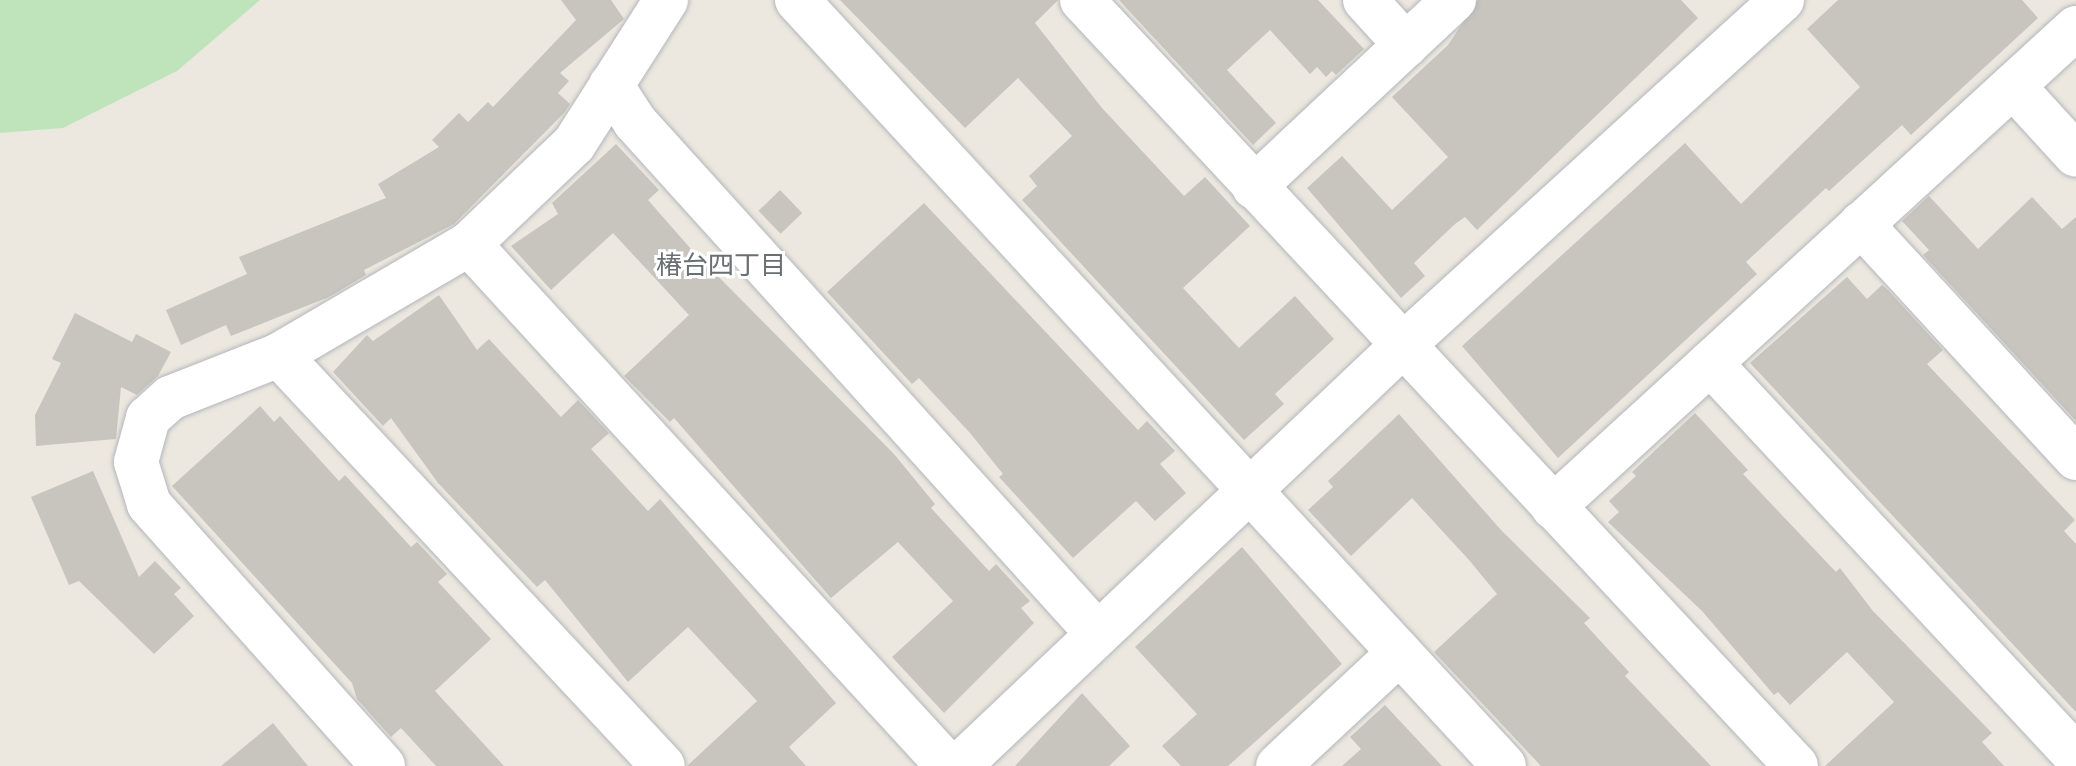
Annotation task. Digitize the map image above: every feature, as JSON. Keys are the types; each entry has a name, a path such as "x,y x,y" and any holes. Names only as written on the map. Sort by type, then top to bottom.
{"street":[{"path":"383,766 149,504 136,462 148,418 170,398 279,355 469,244 574,144 666,0"},
{"path":"797,0 1504,766"},
{"path":"1082,0 1796,766"},
{"path":"1365,0 1406,45"},
{"path":"1254,187 1454,0"},
{"path":"959,766 1402,346 1782,0"},
{"path":"1553,507 2076,28"},
{"path":"611,85 635,122 1098,634"},
{"path":"2013,86 2076,155"},
{"path":"1861,224 2076,458"},
{"path":"469,244 948,766"},
{"path":"279,355 663,766"},
{"path":"1710,363 2076,756"},
{"path":"1278,766 1399,653"}],"green space":[{"path":"0,0 260,0 177,71 63,128 0,133"}],"building":[{"path":"561,0 611,0 624,19 560,73 569,81 558,93 570,104 564,113 454,224 364,270 366,275 329,297 231,336 226,325 181,345 166,310 247,274 239,257 386,198 378,184 439,147 432,140 459,113 468,122 488,102 493,107 576,20"},
{"path":"840,0 1058,0 1035,23 1102,108 1184,196 1205,177 1250,226 1183,288 1239,348 1295,296 1334,339 1275,394 1284,404 1244,440 1022,200 1037,186 1029,176 1072,136 1018,78 965,128"},
{"path":"1119,0 1318,0 1364,49 1336,75 1332,71 1326,77 1317,67 1310,74 1270,30 1227,70 1276,123 1253,145"},
{"path":"1478,0 1681,0 1698,18 1477,230 1465,217 1455,224 1414,263 1425,276 1401,298 1307,188 1342,156 1392,210 1448,157 1392,97 1448,45"},
{"path":"1838,0 2022,0 2038,18 1911,135 1902,125 1829,191 1826,188 1746,262 1757,274 1558,458 1462,346 1685,143 1741,204 1860,87 1807,29"},
{"path":"616,144 659,190 648,200 691,249 894,454 935,504 931,508 989,571 996,564 1030,601 1021,608 1034,623 944,713 892,657 953,601 898,542 831,598 674,418 670,422 624,376 689,315 613,233 551,290 511,246 558,214 552,203"},
{"path":"780,190 802,213 781,234 758,211"},
{"path":"1929,196 1978,249 2032,197 2062,229 2076,217 2076,421 1923,255 1929,250 1902,221"},
{"path":"924,203 1138,430 1147,421 1175,451 1160,464 1186,493 1155,521 1136,501 1073,558 999,477 1003,474 970,433 919,378 912,384 827,292"},
{"path":"1847,277 1867,299 1882,285 1886,288 1943,350 1927,364 2075,520 2064,531 2076,544 2076,712 1750,363"},
{"path":"439,295 477,350 489,339 561,417 578,400 609,433 591,449 648,511 660,499 836,703 789,747 806,766 687,766 757,701 688,627 628,682 545,580 537,587 438,483 391,418 383,426 333,372 367,335 373,341"},
{"path":"75,313 132,342 136,334 171,352 158,376 137,395 121,387 116,439 36,446 35,415 61,363 52,359"},
{"path":"260,406 274,422 280,416 339,481 345,475 411,547 417,542 447,574 438,582 491,639 435,691 504,766 436,766 401,728 391,737 357,699 352,683 172,486"},
{"path":"1695,413 1748,470 1743,474 1836,572 1840,568 1873,611 1992,733 1982,742 2004,766 1825,766 1894,702 1847,652 1790,705 1778,692 1774,695 1702,611 1608,522 1619,512 1609,501 1636,476 1632,472"},
{"path":"1399,414 1501,530 1590,618 1584,623 1629,672 1625,676 1711,766 1541,766 1434,652 1497,594 1469,560 1412,498 1351,556 1308,510 1333,487 1328,481"},
{"path":"93,471 139,577 155,561 181,588 174,594 194,616 154,654 79,581 69,585 31,497"},
{"path":"1242,547 1342,664 1228,766 1181,766 1162,746 1197,714 1135,647"},
{"path":"1082,693 1130,746 1109,766 1015,766"},
{"path":"1385,705 1442,766 1342,766 1361,749 1350,737"},
{"path":"273,723 308,766 221,766"}],"district":[{"name":"椿台四丁目","path":"721,267"}]}
